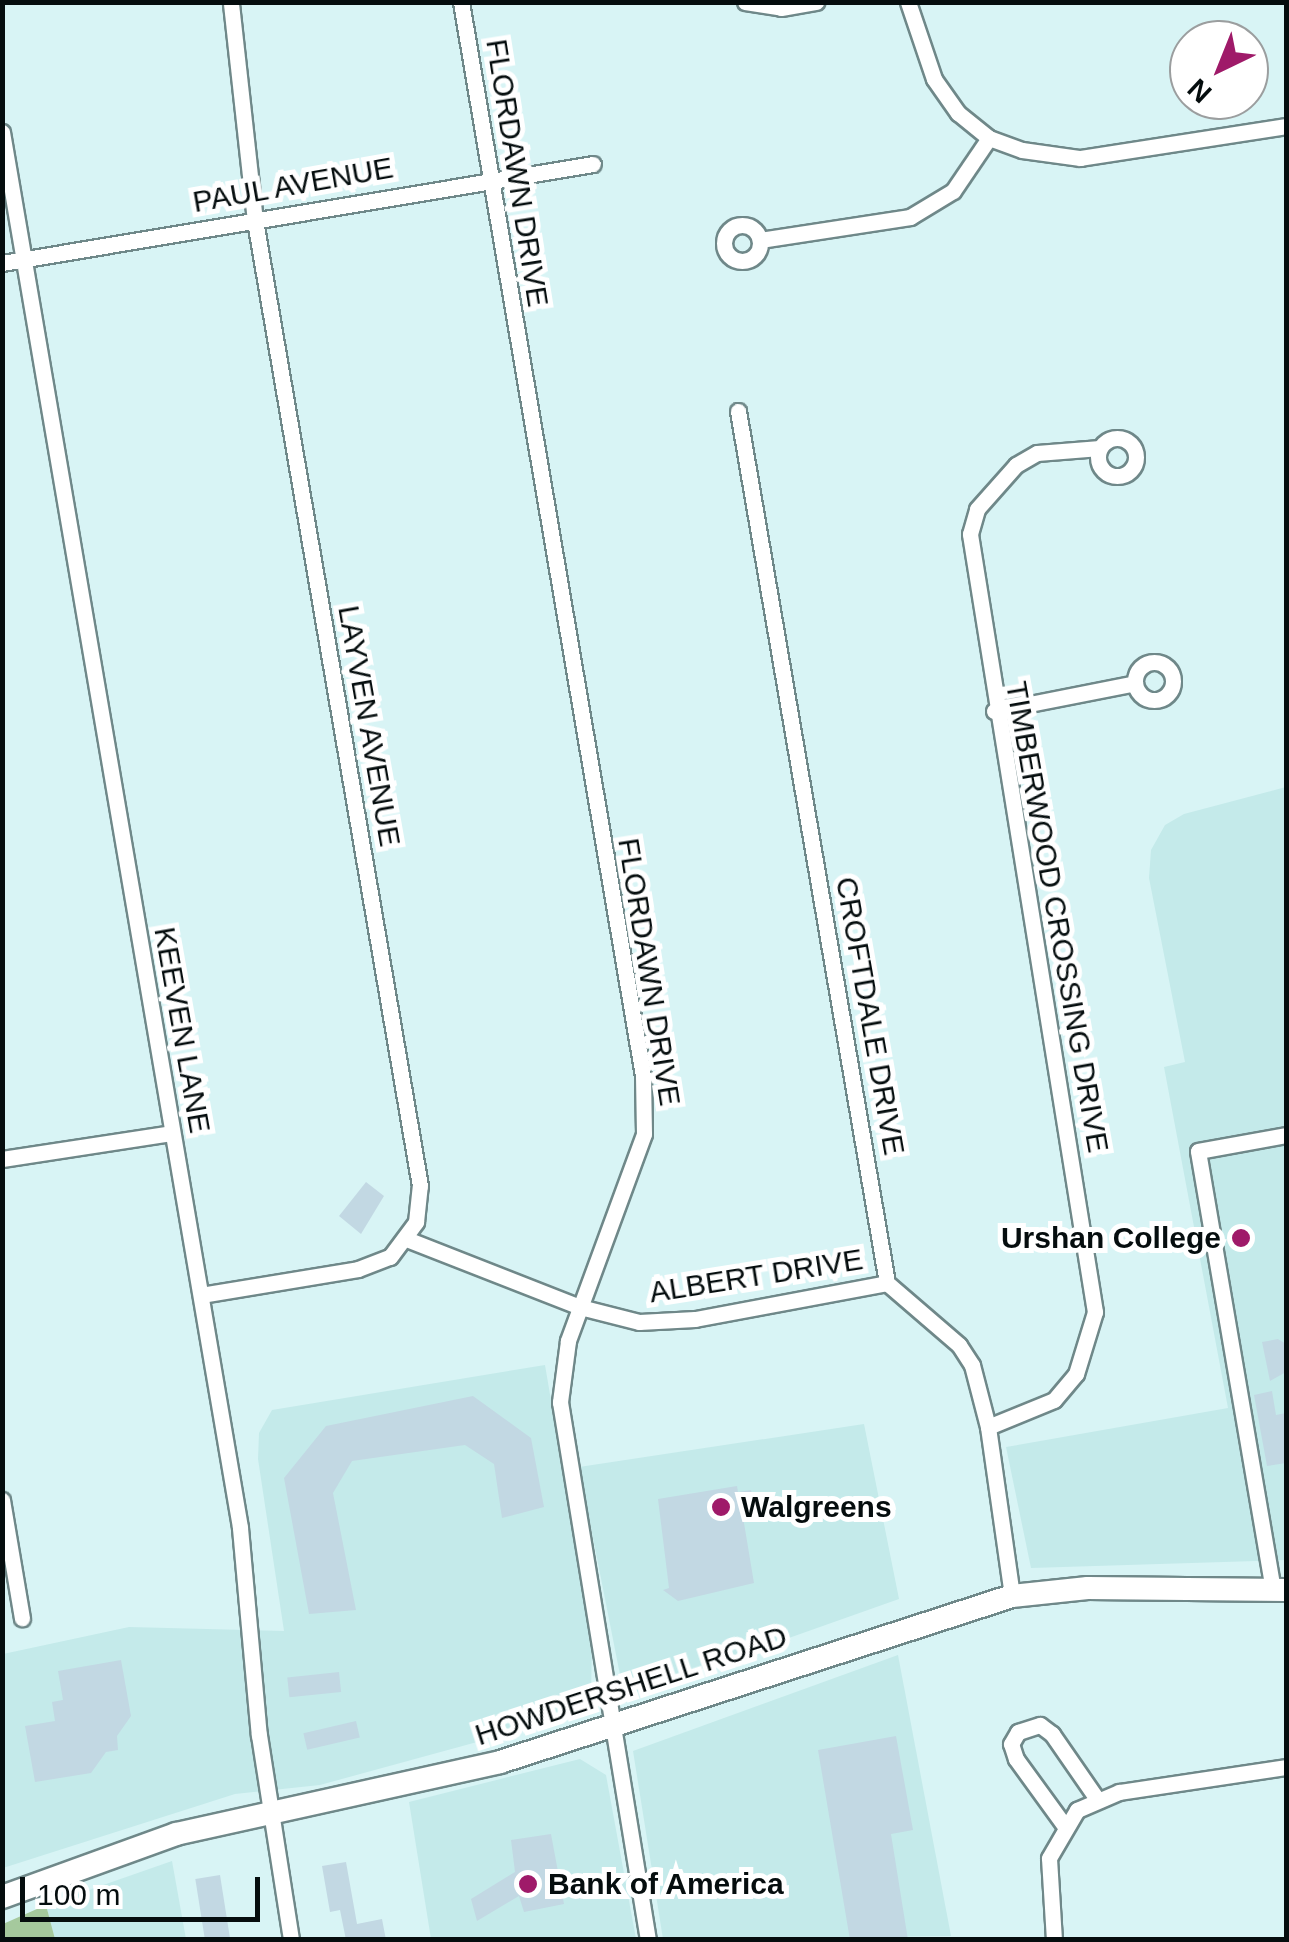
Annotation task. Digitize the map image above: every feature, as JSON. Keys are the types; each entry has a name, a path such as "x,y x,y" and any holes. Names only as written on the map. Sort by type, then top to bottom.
{"main road":[{"name":"HOWDERSHELL ROAD","path":"2,1897 176,1834 500,1762 1012,1596 1088,1588 1280,1590"}],"street":[{"name":"LAYVEN AVENUE","path":"231,2 255,221 420,1186 409,1240"},
{"name":"FLORDAWN DRIVE","path":"461,2 643,1076 644,1134 580,1307 562,1370 560,1402 648,1940"},
{"path":"745,2 816,2"},
{"path":"908,2 934,79 958,113 988,138 1050,158 1080,158 1286,126"},
{"name":"KEEVEN LANE","path":"2,132 240,1528 269,1814 291,1940"},
{"path":"760,240 910,216 953,191 988,138"},
{"name":"PAUL AVENUE","path":"2,263 488,178 592,164"},
{"name":"CROFTDALE DRIVE","path":"738,411 887,1283"},
{"name":"TIMBERWOOD CROSSING DRIVE","path":"988,1427 1054,1400 1076,1374 1096,1312 970,566 978,509 994,484 1037,453 1100,448"},
{"path":"994,711 1135,683"},
{"path":"2,1159 172,1133"},
{"path":"1280,1590 1198,1151 1286,1135"},
{"path":"201,1295 358,1269 390,1257 409,1240"},
{"name":"ALBERT DRIVE","path":"409,1240 580,1307 665,1323 887,1283"},
{"path":"887,1283 960,1345 972,1365 988,1427 1012,1596"},
{"path":"2,1500 22,1618"},
{"path":"1064,1824 1016,1759 1011,1744 1018,1732 1040,1725 1052,1734 1097,1799"},
{"path":"1054,1940 1047,1874 1064,1824 1097,1799 1286,1767"}],"shaded area":[{"name":"Urshan College","path":"1286,787 1286,1560 1031,1568 1006,1447 1228,1408 1164,1067 1185,1062 1149,878 1151,850 1165,825 1184,814"},
{"path":"545,1365 592,1641 591,1697 557,1720 320,1785 235,1794 3,1868 3,1654 129,1627 284,1631 258,1459 259,1433 272,1410"},
{"path":"864,1424 899,1599 634,1693 623,1690 579,1467"},
{"path":"898,1655 951,1936 663,1939 633,1751"},
{"path":"580,1759 606,1775 636,1939 431,1939 409,1802"},
{"path":"172,1861 186,1939 55,1939 46,1905"}],"green space":[{"path":"46,1905 55,1939 3,1939 3,1924"}],"building":[{"path":"366,1182 384,1196 361,1234 339,1216"},
{"path":"1278,1339 1286,1344 1286,1372 1270,1381 1262,1342"},
{"path":"1272,1391 1276,1415 1286,1413 1286,1463 1267,1466 1254,1395"},
{"path":"473,1396 531,1438 544,1507 502,1518 494,1464 465,1445 352,1461 333,1493 356,1610 309,1614 284,1478 326,1426"},
{"name":"Walgreens","path":"737,1486 738,1492 751,1490 755,1509 742,1511 754,1583 678,1601 663,1590 669,1588 658,1499"},
{"path":"121,1660 131,1716 117,1736 118,1750 106,1752 91,1773 35,1782 25,1726 55,1721 52,1702 63,1700 58,1671"},
{"path":"339,1672 341,1692 289,1697 287,1677"},
{"path":"356,1721 360,1738 307,1750 303,1733"},
{"path":"896,1736 913,1830 891,1834 908,1940 850,1940 818,1750"},
{"name":"Bank of America","path":"551,1834 564,1904 524,1912 519,1896 477,1921 471,1899 515,1872 511,1840"},
{"path":"346,1862 357,1924 382,1919 386,1940 346,1940 340,1910 330,1912 322,1866"},
{"path":"220,1875 230,1940 205,1940 195,1879"}],"place":[{"name":"Urshan College","path":"1241,1238"},
{"name":"Walgreens","path":"721,1507"},
{"name":"Bank of America","path":"528,1884"}]}
